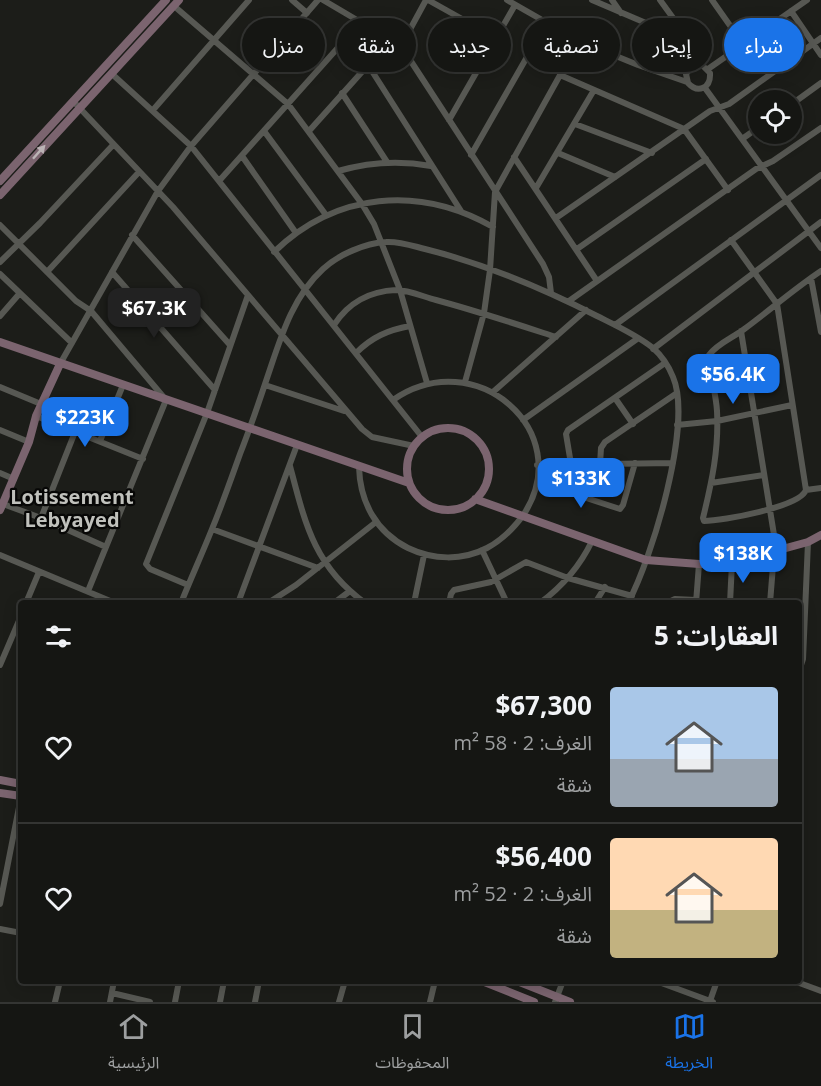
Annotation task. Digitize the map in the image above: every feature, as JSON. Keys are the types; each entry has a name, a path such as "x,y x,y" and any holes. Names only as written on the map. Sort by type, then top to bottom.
{"street":[{"path":"0,181 166,0"},
{"path":"153,110 249,0"},
{"path":"292,0 307,13"},
{"path":"106,547 40,518 1,508 29,442 41,404 60,364 132,235 158,191 191,146 320,0 351,18"},
{"path":"416,19 427,0 460,18"},
{"path":"507,0 539,18"},
{"path":"592,0 632,18"},
{"path":"612,0 621,14"},
{"path":"660,0 673,18"},
{"path":"712,0 725,18"},
{"path":"781,18 805,1"},
{"path":"0,195 177,3 288,104 362,204 374,224 400,290 427,383"},
{"path":"508,18 515,5"},
{"path":"791,11 821,55"},
{"path":"556,218 710,111 729,104 821,38"},
{"path":"219,181 337,49"},
{"path":"620,58 687,82 694,89 705,88"},
{"path":"471,155 523,64"},
{"path":"416,69 543,264 549,277 551,293"},
{"path":"309,130 362,72"},
{"path":"374,72 430,166 461,211"},
{"path":"449,120 477,72"},
{"path":"465,382 484,313 490,270 495,192 562,72"},
{"path":"687,72 687,82"},
{"path":"705,88 711,78 707,72"},
{"path":"112,74 191,146 422,437"},
{"path":"560,75 684,129 728,190"},
{"path":"802,97 821,83"},
{"path":"705,88 821,248"},
{"path":"536,188 594,90"},
{"path":"342,93 387,162"},
{"path":"73,101 158,191 367,434 414,446"},
{"path":"575,124 652,153"},
{"path":"569,301 762,166 821,128"},
{"path":"264,131 326,215"},
{"path":"742,139 748,135"},
{"path":"0,262 113,145"},
{"path":"558,153 615,177"},
{"path":"242,156 296,233"},
{"path":"514,157 597,281"},
{"path":"577,249 706,159"},
{"path":"338,171 387,162 430,166"},
{"path":"47,272 139,172"},
{"path":"615,325 821,175"},
{"path":"274,252 296,233 326,215 362,204 407,200 430,202 461,211 493,227"},
{"path":"653,349 821,222"},
{"path":"0,225 76,301 91,311 166,400"},
{"path":"132,235 230,345"},
{"path":"731,240 777,304 806,490 801,498 770,509 704,521 703,515 716,465 717,421 709,355 777,304 811,278 821,271"},
{"path":"183,600 212,529 282,333 296,304 320,272 336,259 361,248 393,242 426,249 490,270 569,301 615,325 653,349 665,363 674,380 676,393 677,425 673,463 646,560 630,600"},
{"path":"112,272 215,390"},
{"path":"0,274 72,343"},
{"path":"811,278 821,328"},
{"path":"334,325 345,311 363,298 377,293 400,290 484,313 556,337"},
{"path":"0,316 20,293"},
{"path":"188,585 150,569 146,564 207,413 248,295"},
{"path":"493,392 586,310"},
{"path":"356,353 380,334 410,326"},
{"path":"741,331 775,541 770,600"},
{"path":"523,420 637,339"},
{"path":"0,342 409,483"},
{"path":"635,463 623,506 618,509 567,491 571,464 567,431 665,363"},
{"path":"359,467 363,495 376,522 393,540 424,555 458,557 482,550 503,538 523,515 534,494 537,465 532,438 523,420 507,402 493,392 465,382 446,380 427,383 393,400"},
{"path":"265,384 345,411"},
{"path":"100,441 123,385"},
{"path":"0,387 41,404"},
{"path":"600,464 602,446 676,393"},
{"path":"615,398 633,424"},
{"path":"88,591 166,400"},
{"path":"677,425 717,421 792,405"},
{"path":"36,416 143,459"},
{"path":"453,428 466,432 480,444 488,461 488,475 475,499 460,507 440,509 421,500 409,483 408,462 414,446 422,437 439,429 453,428"},
{"path":"0,430 29,442"},
{"path":"40,518 75,432"},
{"path":"239,600 297,445"},
{"path":"537,465 673,463"},
{"path":"290,465 309,535 324,561 350,591 361,600"},
{"path":"0,473 14,479"},
{"path":"711,483 764,475"},
{"path":"806,490 821,488"},
{"path":"475,499 646,560 699,564 732,563 808,542 821,535"},
{"path":"272,600 318,568 376,522"},
{"path":"212,529 318,568"},
{"path":"543,600 568,578 592,541"},
{"path":"802,662 808,542"},
{"path":"482,550 506,600"},
{"path":"0,555 108,600"},
{"path":"415,600 424,555"},
{"path":"450,600 454,590 480,586 496,580 526,562 568,578 632,596"},
{"path":"730,600 732,563"},
{"path":"696,600 699,564"},
{"path":"27,600 39,572"},
{"path":"597,600 605,587"},
{"path":"338,600 350,591"},
{"path":"0,665 2,655 18,632"},
{"path":"0,780 18,783"},
{"path":"0,793 18,796"},
{"path":"0,904 18,811"},
{"path":"0,930 18,933"},
{"path":"55,1002 59,984"},
{"path":"110,1002 114,984"},
{"path":"176,1002 179,984"},
{"path":"220,1002 223,984"},
{"path":"258,984 255,1002 263,1002"},
{"path":"339,1002 344,984"},
{"path":"430,1002 434,984"},
{"path":"489,984 534,1002"},
{"path":"523,984 556,1000 570,1002"},
{"path":"556,1000 562,984"},
{"path":"664,984 712,1001 716,984"},
{"path":"802,984 821,991"},
{"path":"112,993 150,1002"}],"district":[{"name":"Lotissement Lebyayed","path":"72,508"}]}
